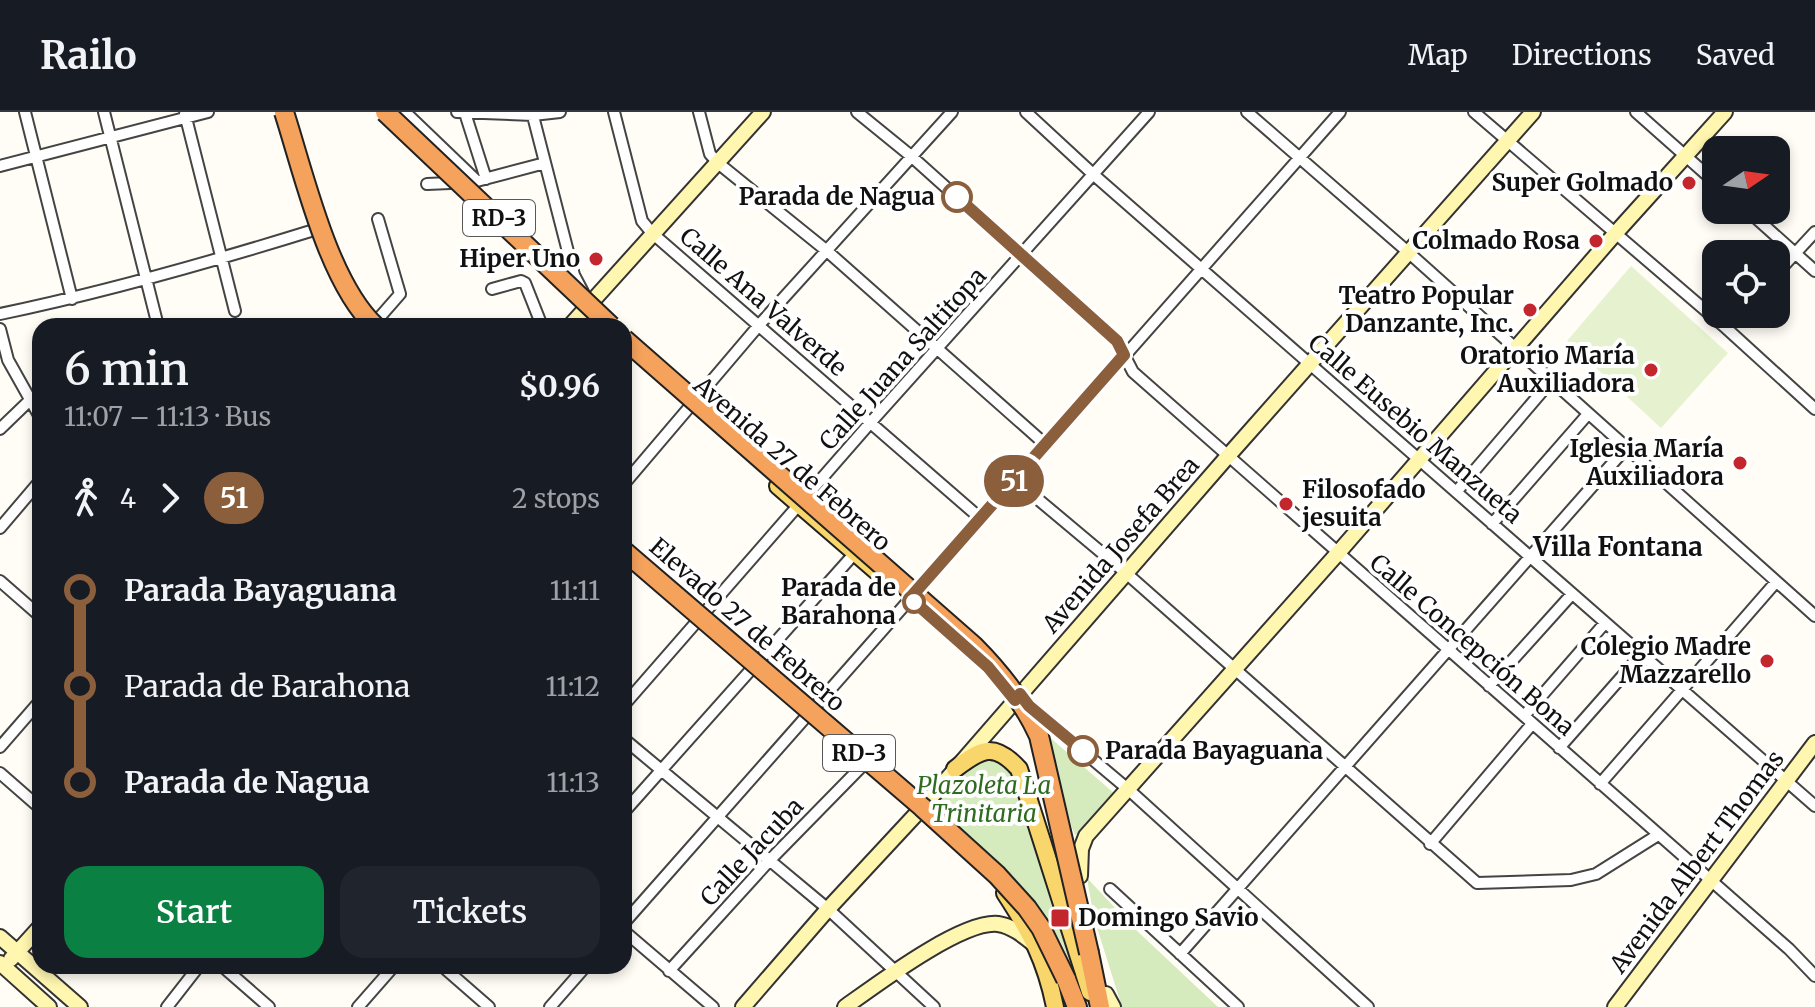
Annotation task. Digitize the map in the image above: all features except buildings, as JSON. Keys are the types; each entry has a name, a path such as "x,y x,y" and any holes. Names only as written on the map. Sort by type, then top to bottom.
{"highway":[{"path":"284,112 336,267 355,306 365,318"},
{"path":"370,112 415,141"},
{"name":"RD-3","path":"385,112 603,318"},
{"path":"632,346 974,646 1024,705 1039,736 1089,953 1093,972 1090,1001"},
{"name":"Elevado 27 de Febrero","path":"632,560 997,875 1027,908 1090,1001"}],"main road":[{"path":"276,112 314,230 341,293 361,318"},
{"name":"RD-3","path":"370,112 452,182 595,318"},
{"path":"577,318 763,112"},
{"name":"Avenida Josefa Brea","path":"743,1007 828,909 1021,700 1126,573 1533,112"},
{"path":"1090,1001 1080,876 1081,849 1086,836 1725,112"},
{"name":"Avenida 27 de Febrero","path":"632,355 854,554 910,598 988,667 1021,700 1039,766 1090,1001"},
{"name":"RD-3","path":"632,560 920,810 1000,884 1039,949"},
{"path":"1021,700 1045,735 1080,876"},
{"name":"Avenida Albert Thomas","path":"1615,1007 1815,743"},
{"path":"955,769 975,753 985,750 1007,755 1019,769 1090,1001"},
{"path":"845,1007 896,971 965,931 997,924 1012,928 1039,949 1055,1007"},
{"path":"32,936 1,967 49,1007"},
{"path":"0,937 32,965"},
{"path":"42,974 80,1007"}],"street":[{"path":"25,112 72,299"},
{"path":"104,112 156,318"},
{"path":"0,166 185,115 208,112"},
{"path":"405,112 482,180"},
{"path":"482,180 461,113 560,112"},
{"name":"Calle Ana Valverde","path":"614,112 642,221 652,233 980,518"},
{"path":"699,112 710,154 718,163 827,251 1046,445"},
{"name":"Calle Concepción Bona","path":"857,112 911,156 1117,341 1133,372 1712,881 1815,976"},
{"path":"632,475 760,324 952,112"},
{"name":"Calle Eusebio Manzueta","path":"1026,112 1815,806"},
{"name":"Calle Juana Saltitopa","path":"632,696 871,422 1149,112"},
{"path":"1247,112 1815,616"},
{"path":"632,914 1340,112"},
{"path":"1474,112 1702,308"},
{"path":"1636,112 1702,170"},
{"path":"533,113 574,275 586,307"},
{"path":"185,115 235,311"},
{"path":"427,184 462,184 545,163"},
{"path":"378,219 400,294 378,318"},
{"path":"1763,224 1815,271"},
{"path":"0,314 72,299 222,259 314,230"},
{"path":"1790,259 1815,232"},
{"path":"492,289 523,281 539,318"},
{"path":"1726,328 1814,405"},
{"path":"0,329 8,360 32,405"},
{"path":"1457,491 1551,381"},
{"path":"0,429 29,401"},
{"path":"1492,524 1588,414"},
{"path":"1180,954 1626,448"},
{"path":"1015,480 1126,573 1477,883 1571,880 1596,874 1658,835"},
{"path":"0,528 32,490"},
{"path":"632,803 854,554"},
{"path":"0,581 32,609"},
{"path":"1600,784 1776,582"},
{"path":"1489,686 1572,594"},
{"path":"1430,844 1605,623"},
{"path":"1559,748 1641,655"},
{"path":"1021,700 1129,790 1368,1007"},
{"path":"0,747 32,710"},
{"path":"632,746 828,909 934,1007"},
{"name":"Calle Jacuba","path":"669,971 769,861 865,763"},
{"path":"0,773 32,801"},
{"path":"1110,889 1238,1007"},
{"path":"632,938 713,1007"},
{"path":"167,1007 193,974"},
{"path":"231,974 269,1007"},
{"path":"358,1007 387,974"},
{"path":"451,974 489,1007"},
{"path":"550,1007 579,974"}],"green space":[{"path":"1631,266 1728,353 1661,428 1567,341"},
{"path":"1047,735 1115,794 1081,833 1075,835 1072,828"},
{"name":"Plazoleta La Trinitaria","path":"974,757 1003,759 1020,782 1085,999 1083,1001 1064,948 1043,913 998,864 931,804"},
{"path":"1087,878 1134,928 1218,1007 1122,1007 1094,918"}],"bus line":[{"name":"51","path":"957,197 1117,341 1124,355 910,598 988,667 1015,700 1020,694 1029,706 1083,751"}],"place":[{"name":"Super Golmado","path":"1689,183"},
{"name":"Parada de Nagua","path":"957,197"},
{"name":"Colmado Rosa","path":"1596,241"},
{"name":"Hiper Uno","path":"596,259"},
{"name":"Teatro Popular Danzante, Inc.","path":"1530,310"},
{"name":"Oratorio María Auxiliadora","path":"1651,370"},
{"name":"Iglesia María Auxiliadora","path":"1740,463"},
{"name":"Filosofado jesuita","path":"1286,504"},
{"name":"Parada de Barahona","path":"914,602"},
{"name":"Colegio Madre Mazzarello","path":"1767,661"},
{"name":"Parada Bayaguana","path":"1083,751"},
{"name":"Domingo Savio","path":"1060,918"}],"district":[{"name":"Villa Fontana","path":"1618,547"}]}
